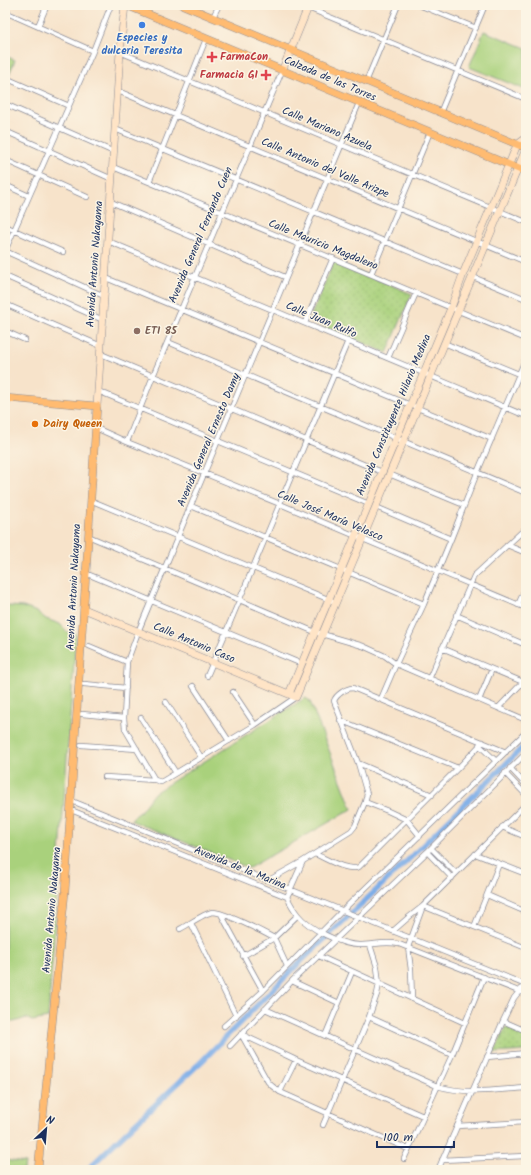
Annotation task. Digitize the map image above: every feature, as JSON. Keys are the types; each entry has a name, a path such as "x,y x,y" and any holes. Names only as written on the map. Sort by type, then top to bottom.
{"main road":[{"name":"Calzada de las Torres","path":"126,5 526,172"},
{"name":"Calzada de las Torres","path":"183,5 526,148"},
{"path":"5,398 97,406"},
{"name":"Avenida Antonio Nakayama","path":"38,1170 62,932 72,801 85,573 97,406"}],"street":[{"path":"38,26 47,5"},
{"path":"104,296 5,251 93,51 110,5"},
{"name":"Avenida Antonio Nakayama","path":"97,406 120,52 126,5"},
{"path":"213,18 218,5"},
{"path":"366,82 398,5"},
{"path":"419,5 476,28"},
{"path":"440,113 485,5"},
{"path":"306,6 526,99"},
{"name":"Avenida General Fernando Cuen","path":"127,442 153,376 282,71 306,6"},
{"path":"5,12 93,51"},
{"path":"149,182 206,39"},
{"name":"Calle Mariano Azuela","path":"120,52 526,222"},
{"path":"5,82 8,78 69,106"},
{"name":"Calle Antonio del Valle Arizpe","path":"118,91 526,262"},
{"name":"Avenida General Ernesto Damy","path":"155,780 125,729 124,718 127,662 151,600 232,409 285,277 359,103"},
{"path":"5,104 114,152"},
{"path":"115,129 463,274"},
{"path":"5,132 112,179"},
{"path":"371,274 430,132"},
{"name":"Avenida Constituyente Hilario Medina","path":"427,374 444,343 455,309 463,274 517,145 526,138"},
{"name":"Avenida Constituyente Hilario Medina","path":"155,780 161,782 255,725 288,703 319,633 455,309 472,277 486,245 526,148 526,138"},
{"path":"5,160 87,197"},
{"name":"Calle Mauricio Magdaleno","path":"113,167 526,339"},
{"path":"5,185 29,196"},
{"path":"111,202 285,277"},
{"path":"5,226 63,252"},
{"name":"Calle Juan Rulfo","path":"108,241 526,416"},
{"path":"305,323 333,258"},
{"path":"5,276 103,320"},
{"path":"472,277 526,299"},
{"path":"106,278 492,439"},
{"path":"388,358 416,293"},
{"path":"5,304 153,376 464,505"},
{"path":"5,331 25,340"},
{"path":"207,676 348,341"},
{"path":"168,342 526,493"},
{"path":"444,343 526,377"},
{"path":"381,699 424,604 477,473 526,358"},
{"path":"98,391 451,539"},
{"path":"96,428 127,442"},
{"name":"Calle José María Velasco","path":"127,442 280,504 526,608"},
{"path":"90,500 332,601"},
{"path":"191,506 424,604"},
{"path":"429,679 470,584 479,570 526,528"},
{"path":"88,536 319,633 363,646 385,656 396,664 429,679 526,720"},
{"path":"507,545 526,553"},
{"path":"85,573 302,664"},
{"path":"518,605 526,587"},
{"name":"Calle Antonio Caso","path":"84,609 292,696"},
{"path":"456,615 526,645"},
{"name":"Avenida Constituyente Hilario Medina","path":"292,696 302,664 319,633"},
{"path":"89,646 127,662"},
{"path":"442,648 524,681 498,708"},
{"path":"479,700 492,669"},
{"path":"84,684 126,688"},
{"path":"193,686 229,741"},
{"path":"269,880 352,831 367,798 358,764 334,701 336,697 347,689 353,688 381,699 481,744 506,752"},
{"path":"233,692 255,725"},
{"path":"166,702 201,757"},
{"path":"82,714 124,718"},
{"path":"141,718 176,773"},
{"path":"340,720 458,768"},
{"path":"224,1026 263,991 464,791 526,732"},
{"path":"481,744 496,761"},
{"path":"315,854 347,868 354,869 359,867 481,744"},
{"path":"81,745 137,750"},
{"path":"230,1046 335,938 431,848 526,753"},
{"path":"358,764 432,795"},
{"path":"510,768 526,785"},
{"path":"505,773 526,795"},
{"path":"104,777 155,780"},
{"name":"Avenida de la Marina","path":"72,801 526,984"},
{"path":"365,802 407,820 420,836"},
{"path":"393,931 423,906 526,804"},
{"name":"Avenida de la Marina","path":"71,810 287,897 298,915 308,924 321,932 349,944 370,945 382,942 408,947 526,994"},
{"path":"502,827 526,837"},
{"path":"431,848 456,872"},
{"path":"426,852 452,878"},
{"path":"475,854 526,874"},
{"path":"287,897 303,861"},
{"path":"474,926 499,864"},
{"path":"487,895 526,912"},
{"path":"423,906 526,948"},
{"path":"412,999 412,970 408,947 423,906"},
{"path":"180,929 210,913 221,914 274,938 287,966"},
{"path":"221,914 263,991"},
{"path":"243,956 274,938 298,915"},
{"path":"191,923 236,1016"},
{"path":"323,1125 373,1007 379,984 377,967 370,945"},
{"path":"319,956 465,1023"},
{"path":"325,1036 352,972"},
{"path":"404,1159 452,1055 484,977"},
{"path":"292,981 339,1003"},
{"path":"438,1170 503,1021 519,991 526,984"},
{"path":"265,1009 437,1086 456,1091 472,1092 526,1088"},
{"path":"369,1017 452,1055"},
{"path":"503,1021 526,1030"},
{"path":"241,1034 423,1116"},
{"path":"241,1034 268,1082 280,1092 408,1149"},
{"path":"487,1057 526,1053"},
{"path":"280,1092 296,1060"},
{"path":"457,1126 526,1122"},
{"path":"442,1160 526,1156"}],"green space":[{"path":"484,31 526,48 526,90 469,67"},
{"path":"5,56 15,60 7,79 5,79"},
{"path":"334,261 412,294 387,353 309,320"},
{"path":"5,604 9,606 23,607 37,612 46,619 60,624 67,632 74,631 76,635 48,1018 32,1021 26,1018 14,1022 5,1021"},
{"path":"305,698 309,700 311,704 352,809 249,868 132,821 132,818 139,813 154,793"},
{"path":"506,1027 526,1036 526,1051 494,1053"},
{"path":"5,1160 25,1163 24,1170 5,1170"}],"waterway":[{"path":"87,1170 202,1061 299,963 407,861 526,744"}],"place":[{"name":"Especies y dulceria Teresita","path":"142,25"},
{"name":"FarmaCon","path":"212,57"},
{"name":"Farmacia GI","path":"266,75"},
{"name":"ETI 85","path":"137,331"},
{"name":"Dairy Queen","path":"35,424"}]}
